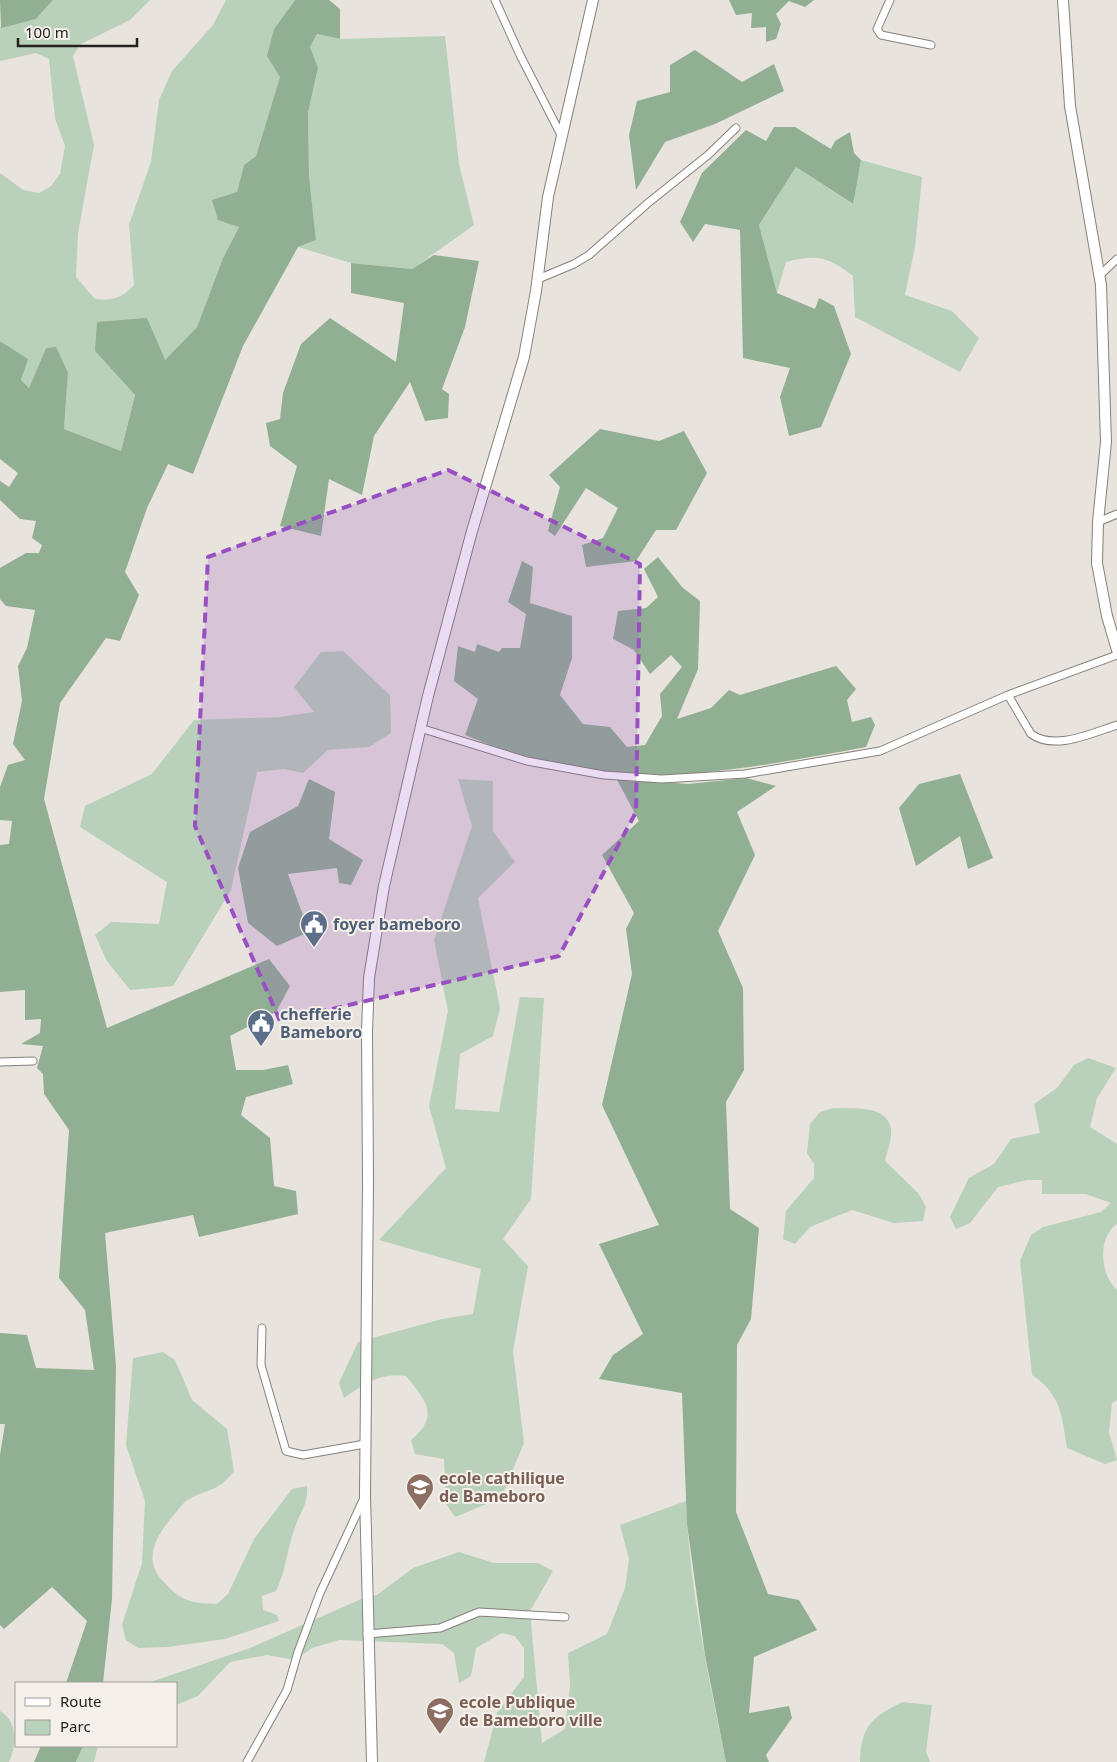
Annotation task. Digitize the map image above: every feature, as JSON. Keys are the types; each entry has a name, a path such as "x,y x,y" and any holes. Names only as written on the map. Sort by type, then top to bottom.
{"street":[{"path":"495,0 520,56 561,135"},
{"path":"372,1762 367,1634 365,1495 368,996 384,886 420,728 472,531 518,380 538,279 548,196 593,0"},
{"path":"890,0 878,29 881,35 931,45"},
{"path":"1063,0 1070,106 1100,275 1106,388 1106,442 1098,522 1097,563 1107,616 1117,650"},
{"path":"538,279 574,264 589,255 648,203 708,155 736,128"},
{"path":"1100,275 1117,259"},
{"path":"1098,522 1117,514"},
{"path":"420,728 527,761 567,770 614,776 692,779 745,774 825,759 871,754 1008,695 1117,655"},
{"path":"1008,695 1031,734 1036,738 1054,741 1070,739 1117,725"},
{"path":"0,1062 32,1061"},
{"path":"262,1328 261,1365 286,1451 303,1455 366,1444"},
{"path":"247,1762 287,1690 298,1652 320,1593 365,1495"},
{"path":"367,1634 440,1628 479,1612 565,1616"}],"highlighted area":[{"path":"448,470 640,564 636,812 559,956 280,1021 195,826 208,557"}],"green space":[{"path":"0,0 53,0 36,19 1,28"},
{"path":"53,0 150,0 130,20 81,44 73,56 94,145 78,233 76,277 95,299 101,300 117,298 134,285 129,225 151,162 159,100 172,71 213,25 226,0 295,0 274,29 280,77 256,156 244,165 237,192 239,227 223,258 197,327 165,360 95,351 135,395 121,451 64,429 68,373 46,348 29,388 21,381 27,359 0,341 0,173 23,190 39,193 51,186 60,174 65,146 55,118 49,59 36,53 0,61 0,27 36,19"},
{"path":"295,0 329,0 340,9 340,39 317,34 310,47 318,68 308,113 309,176 316,240 298,247 243,346 193,474 168,464 147,508 125,572 139,595 120,641 106,638 60,703 44,799 107,1028 269,959 290,986 276,1012 230,1036 236,1070 263,1070 288,1065 293,1084 246,1097 241,1115 270,1138 274,1186 296,1191 298,1214 199,1237 193,1215 105,1233 116,1366 112,1599 103,1682 66,1682 87,1621 52,1587 4,1629 0,1625 0,1455 5,1424 0,1424 0,1333 27,1335 36,1368 94,1370 85,1310 59,1278 69,1130 44,1094 43,1074 37,1068 43,1046 21,1044 40,1033 41,1019 25,1020 25,990 0,992 0,845 9,844 12,821 0,820 0,787 8,765 25,760 13,744 22,701 18,666 27,648 35,610 6,606 0,599 0,568 26,553 39,553 42,545 32,538 36,521 20,519 0,500 0,481 9,487 18,473 0,459 0,341 28,359 21,380 29,388 46,348 56,347 68,373 64,429 121,451 135,395 95,351 97,322 147,318 165,360 197,327 223,258 239,227 218,220 212,200 237,192 244,165 256,156 280,77 267,56 274,29"},
{"path":"729,0 814,0 805,7 789,1 776,14 781,24 776,39 766,42 766,27 751,28 752,13 736,15"},
{"path":"317,34 340,39 445,36 459,164 474,225 412,269 351,263 298,247 316,240 309,176 308,113 318,69 310,47"},
{"path":"695,50 742,82 774,64 784,91 715,124 665,142 636,190 629,135 637,101 670,92 670,65"},
{"path":"774,127 795,127 831,149 835,141 850,132 854,153 861,160 853,204 796,167 759,225 777,293 815,309 819,298 834,306 851,354 821,427 789,436 780,397 790,368 743,358 740,230 705,224 693,242 680,222 702,173 746,130 766,141"},
{"path":"861,160 922,177 915,247 905,295 952,311 979,338 960,372 855,317 853,276 829,261 806,258 786,262 777,293 759,225 796,167 852,204"},
{"path":"434,255 479,261 465,327 442,389 449,394 448,418 425,421 410,382 374,436 362,495 329,479 321,536 280,526 297,466 270,446 266,423 280,419 283,393 301,344 330,318 396,362 404,303 351,293 351,263 412,269"},
{"path":"600,429 659,441 684,431 707,473 676,530 656,530 636,561 586,567 582,545 603,538 618,508 586,488 555,536 548,531 560,487 549,475"},
{"path":"658,557 682,587 700,601 698,669 677,719 711,708 729,690 740,695 836,666 856,689 847,700 852,722 871,717 875,725 866,747 740,768 662,776 633,775 583,769 511,752 465,735 478,699 454,681 458,646 475,652 477,644 499,652 502,648 520,648 526,614 508,602 522,561 533,567 530,603 572,616 572,658 560,695 583,724 610,727 627,747 645,745 662,716 660,694 682,667 671,655 650,674 634,650 613,639 618,611 646,608 658,597 644,569"},
{"path":"343,651 390,695 391,733 369,747 328,750 303,773 284,769 257,772 231,890 173,986 130,990 107,961 95,935 111,922 159,924 167,882 80,827 85,806 152,774 194,720 279,717 314,712 294,687 321,652"},
{"path":"960,774 993,858 968,869 960,836 916,866 899,808 919,784"},
{"path":"616,778 688,784 746,778 776,786 737,812 755,855 718,931 743,988 744,1070 726,1102 730,1209 759,1228 751,1319 737,1345 736,1512 768,1594 799,1600 817,1630 754,1657 749,1713 789,1706 792,1718 766,1755 769,1762 726,1762 705,1655 687,1524 682,1393 599,1379 613,1355 643,1334 599,1244 659,1225 602,1105 632,974 626,929 634,913 602,855 639,821"},
{"path":"309,779 335,792 329,839 363,860 351,885 339,883 337,868 288,874 309,932 277,946 248,923 238,868 250,832 298,806"},
{"path":"458,779 493,781 493,831 515,862 478,898 500,1008 493,1036 460,1054 455,1109 499,1112 520,997 544,998 531,1199 503,1239 528,1266 513,1351 524,1443 501,1498 455,1517 446,1504 444,1459 415,1454 411,1440 425,1423 427,1408 424,1400 406,1376 397,1375 373,1380 344,1398 339,1383 358,1342 442,1319 473,1314 481,1269 379,1240 446,1168 429,1106 448,1011 434,940 472,826"},
{"path":"1088,1058 1116,1068 1097,1098 1090,1127 1117,1144 1117,1224 1106,1238 1103,1256 1107,1275 1117,1290 1117,1400 1112,1403 1109,1432 1117,1460 1105,1464 1067,1448 1064,1426 1054,1398 1042,1382 1032,1375 1020,1261 1031,1235 1043,1227 1101,1212 1111,1203 1086,1194 1042,1194 1042,1180 1027,1180 998,1187 970,1223 956,1229 950,1217 969,1178 994,1164 1011,1139 1040,1133 1034,1104 1057,1088 1074,1065"},
{"path":"833,1108 868,1110 883,1115 888,1121 891,1133 885,1161 918,1193 926,1207 923,1221 894,1223 852,1210 810,1227 795,1244 783,1239 786,1211 814,1178 814,1164 807,1153 810,1124 820,1112"},
{"path":"163,1352 175,1360 192,1400 227,1429 234,1471 217,1487 186,1501 171,1518 157,1540 154,1547 153,1563 161,1579 174,1592 186,1599 199,1603 217,1604 228,1594 254,1539 292,1489 307,1486 307,1493 292,1535 276,1591 262,1596 263,1610 277,1615 279,1621 225,1639 167,1647 138,1648 126,1640 122,1625 142,1563 145,1501 126,1445 133,1358"},
{"path":"686,1501 695,1599 726,1762 484,1762 497,1713 524,1677 524,1648 515,1636 502,1633 476,1648 471,1676 459,1683 454,1653 442,1644 339,1640 312,1648 295,1660 267,1655 230,1662 198,1696 178,1704 178,1682 151,1682 250,1648 366,1597 377,1595 413,1568 459,1552 494,1563 538,1563 553,1571 530,1611 542,1743 565,1729 570,1686 568,1653 607,1634 625,1588 629,1559 620,1525"},
{"path":"902,1702 932,1705 926,1752 930,1762 860,1762 863,1740 870,1725 882,1713"},
{"path":"0,1711 6,1716 13,1727 14,1741 9,1762 0,1762"},
{"path":"41,1747 83,1747 76,1762 34,1762"},
{"path":"83,1747 98,1747 94,1762 76,1762"}],"place":[{"name":"foyer bameboro","path":"314,948"},
{"name":"chefferie Bameboro","path":"261,1047"},
{"name":"ecole cathilique de Bameboro","path":"420,1511"},
{"name":"ecole Publique de Bameboro ville","path":"440,1735"}]}
